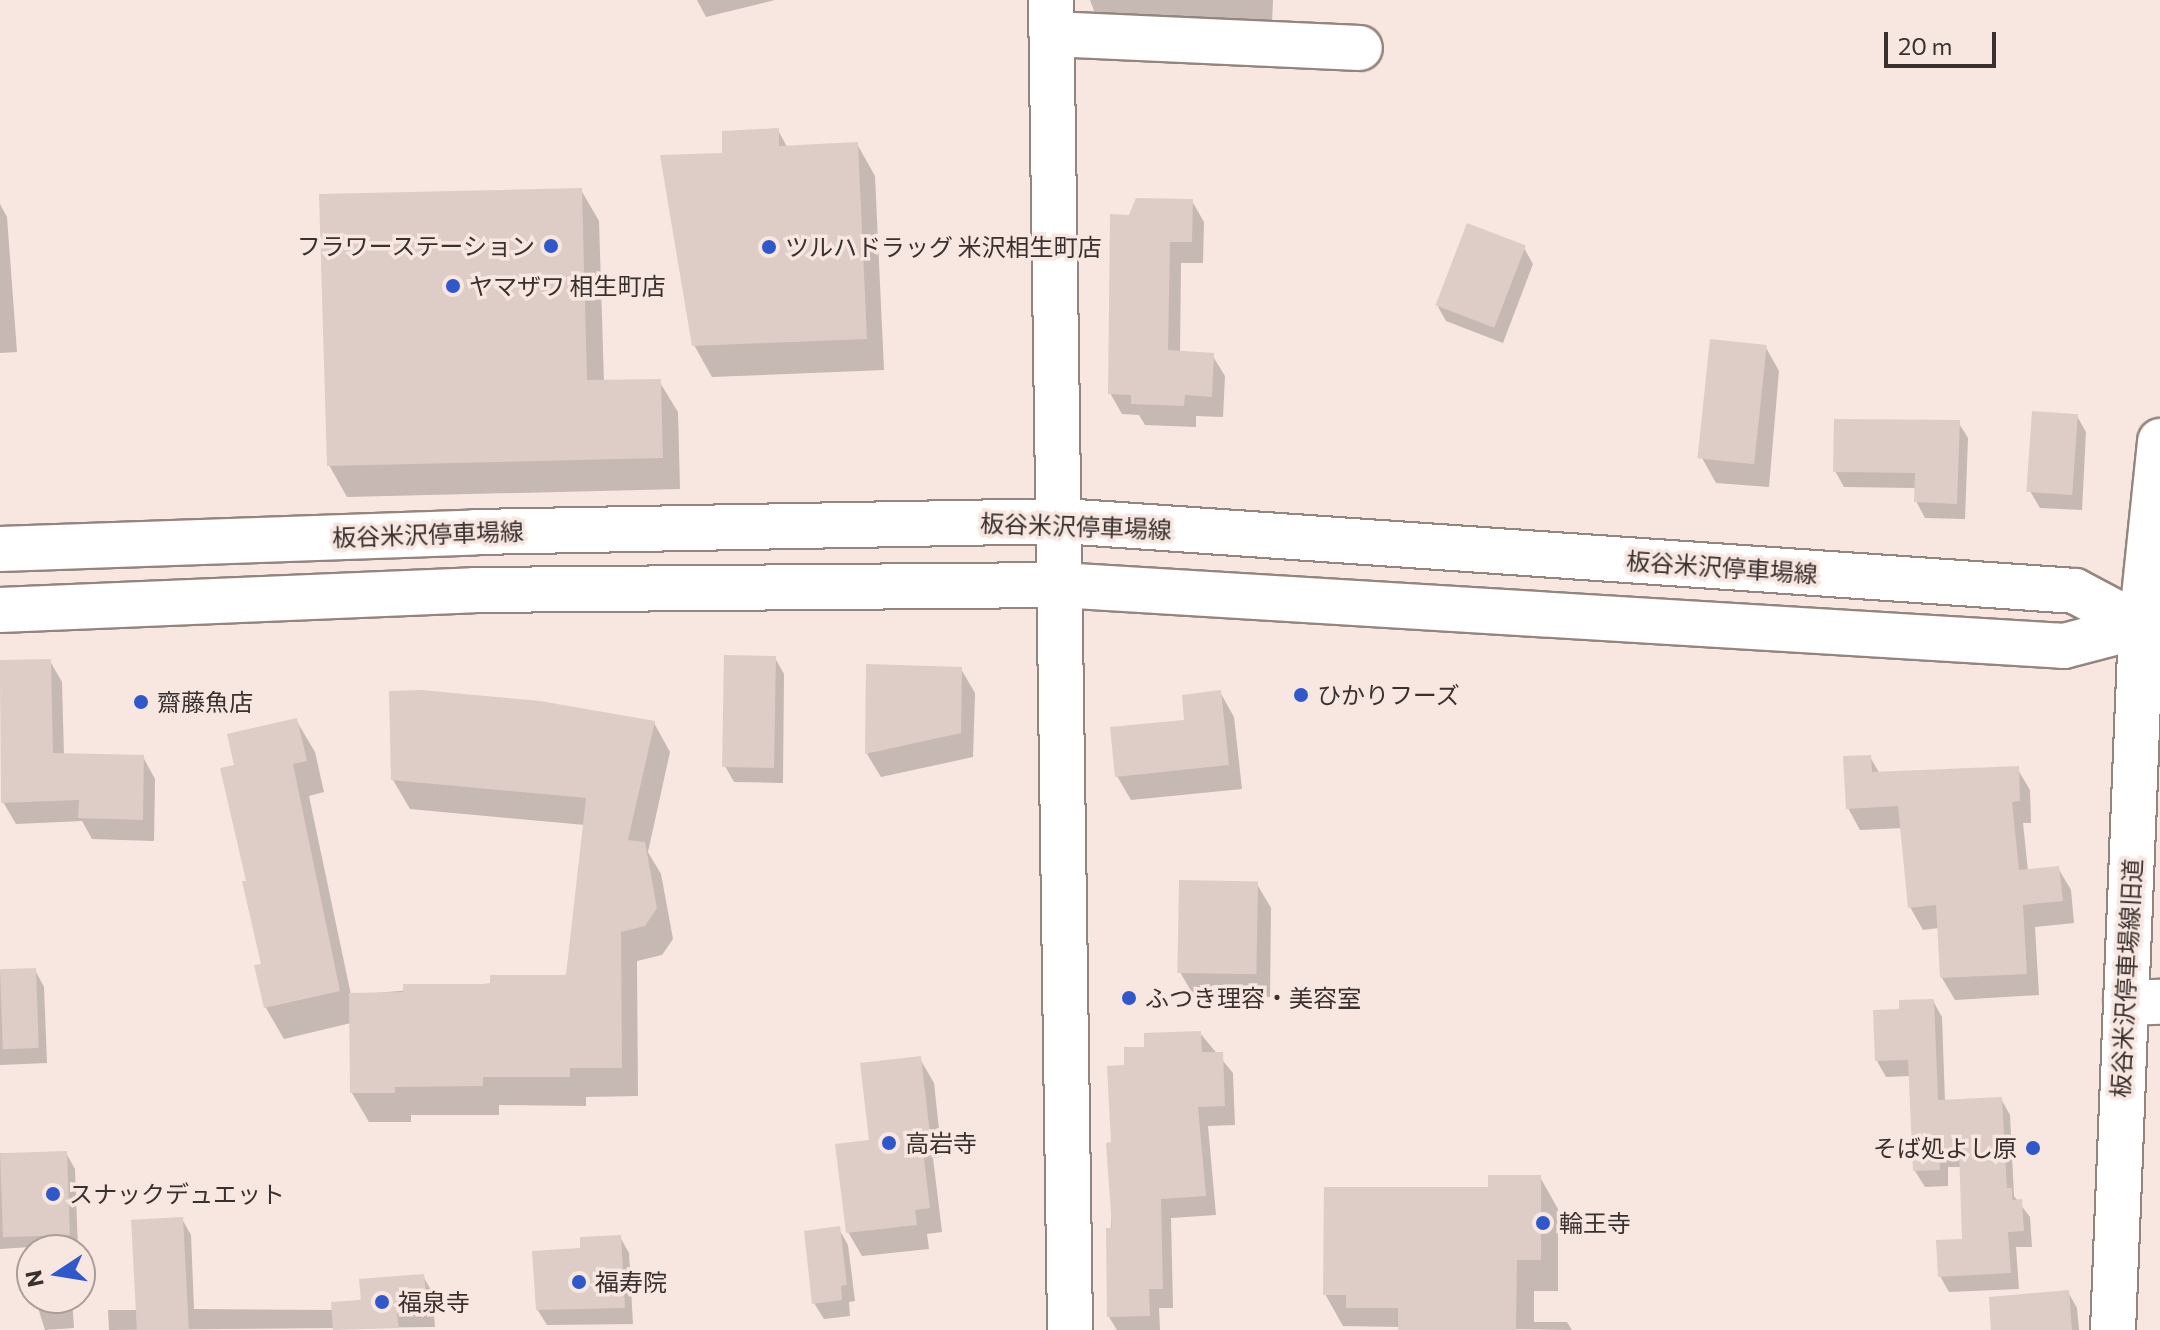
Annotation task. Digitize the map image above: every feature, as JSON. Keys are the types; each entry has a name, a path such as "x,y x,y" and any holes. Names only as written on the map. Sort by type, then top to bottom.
{"main road":[{"path":"1070,1330 1059,585 1062,521 1052,17 1360,48"},
{"path":"0,610 474,590 1059,585 2064,646 2141,626 2160,441"},
{"name":"板谷米沢停車場線","path":"0,549 475,532 1062,521 2075,591 2141,626"},
{"name":"板谷米沢停車場線旧道","path":"2113,1330 2143,1002 2141,626"}],"building":[{"name":"ツルハドラッグ 米沢相生町店","path":"779,128 779,146 858,142 867,339 692,346 660,155 722,153 722,131"},
{"name":"ヤマザワ 相生町店","path":"582,188 587,380 661,379 663,458 327,466 319,194"},
{"path":"1136,198 1193,199 1192,242 1170,242 1168,350 1214,353 1212,397 1185,395 1184,406 1131,404 1131,395 1108,394 1110,214 1129,215"},
{"path":"1467,223 1526,246 1494,328 1435,305"},
{"path":"1710,339 1767,345 1754,464 1697,458"},
{"path":"2032,411 2078,414 2072,495 2026,492"},
{"path":"1834,419 1960,420 1957,504 1914,502 1915,473 1833,472"},
{"path":"724,655 776,656 774,768 722,767"},
{"path":"51,659 53,753 144,755 143,820 78,818 79,800 1,803 0,660"},
{"path":"866,664 962,667 961,733 865,754"},
{"path":"421,690 540,701 655,721 628,840 645,842 657,908 645,926 621,932 622,1068 570,1068 570,1077 483,1077 483,1086 395,1087 395,1093 350,1093 349,993 403,992 403,984 490,984 490,975 566,975 586,798 391,780 389,691"},
{"path":"1221,690 1229,765 1115,777 1110,727 1184,720 1182,695"},
{"path":"297,718 307,761 293,764 340,991 264,1008 254,965 261,964 242,881 246,881 220,768 234,765 227,734"},
{"path":"1871,755 1872,772 2019,766 2020,801 2012,802 2019,870 2059,866 2063,901 2023,905 2027,974 1940,978 1936,905 1908,908 1898,806 1846,809 1843,756"},
{"path":"1179,880 1258,881 1256,974 1177,973"},
{"path":"36,968 39,1048 3,1049 0,969"},
{"path":"1934,999 1938,1100 2002,1097 2007,1188 2012,1188 2012,1200 2022,1199 2024,1231 2008,1232 2011,1273 1938,1277 1936,1240 1962,1239 1959,1151 1939,1152 1940,1170 1913,1171 1908,1060 1875,1061 1873,1010 1899,1009 1899,1000"},
{"path":"1201,1031 1202,1052 1223,1052 1225,1106 1198,1107 1206,1196 1161,1199 1163,1289 1149,1289 1150,1316 1107,1317 1106,1228 1112,1228 1106,1143 1111,1142 1107,1066 1124,1065 1124,1047 1144,1047 1144,1033"},
{"name":"高岩寺","path":"921,1056 930,1134 921,1134 930,1208 915,1210 917,1225 846,1233 835,1144 869,1140 860,1063"},
{"path":"67,1151 70,1234 16,1234 16,1237 3,1237 0,1153"},
{"path":"1488,1175 1541,1175 1541,1260 1517,1260 1516,1330 1398,1330 1398,1308 1346,1308 1346,1295 1323,1295 1324,1187 1488,1187"},
{"path":"183,1217 189,1330 137,1330 131,1220"},
{"path":"840,1226 847,1285 841,1286 842,1300 812,1304 804,1231"},
{"name":"福寿院","path":"621,1235 625,1308 536,1310 532,1251 580,1248 580,1237"},
{"name":"福泉寺","path":"424,1274 428,1312 397,1314 399,1328 333,1330 331,1302 361,1300 359,1279"},
{"path":"2069,1290 2072,1330 1991,1330 1989,1297"}],"place":[{"name":"フラワーステーション","path":"551,246"},
{"name":"ツルハドラッグ 米沢相生町店","path":"769,247"},
{"name":"ヤマザワ 相生町店","path":"453,286"},
{"name":"ひかりフーズ","path":"1301,695"},
{"name":"齋藤魚店","path":"141,702"},
{"name":"ふつき理容・美容室","path":"1129,998"},
{"name":"高岩寺","path":"889,1143"},
{"name":"そば処よし原","path":"2033,1148"},
{"name":"スナックデュエット","path":"53,1194"},
{"name":"輪王寺","path":"1543,1223"},
{"name":"福寿院","path":"579,1282"},
{"name":"福泉寺","path":"382,1302"}]}
